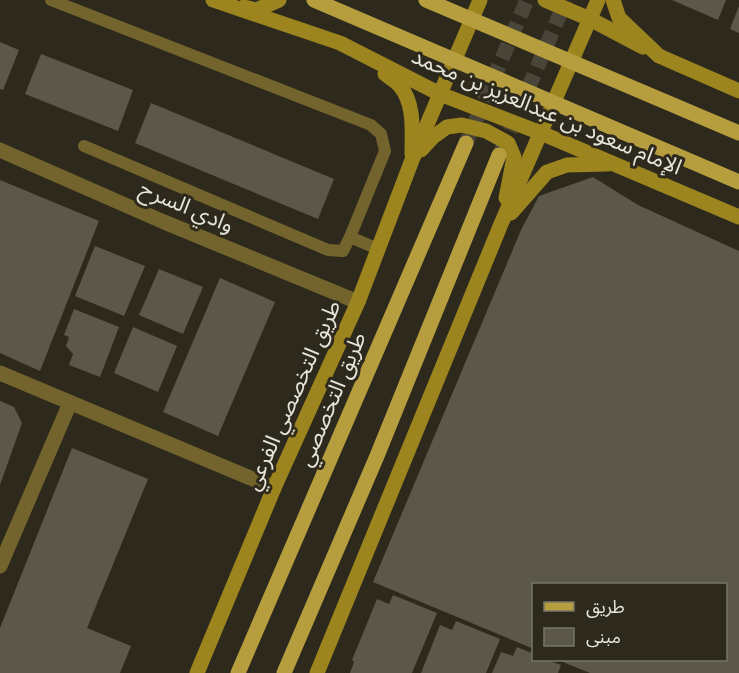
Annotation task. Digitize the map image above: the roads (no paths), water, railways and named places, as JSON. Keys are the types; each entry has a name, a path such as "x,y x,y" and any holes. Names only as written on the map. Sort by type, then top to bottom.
{"main road":[{"path":"314,0 739,183"},
{"path":"426,0 739,133"},
{"name":"طريق التخصصي","path":"238,673 466,143"},
{"path":"284,673 377,456 499,155"}],"street":[{"path":"217,2 256,10 279,0"},
{"name":"طريق التخصصي الفرعي","path":"197,673 274,488 358,302 412,160 480,0"},
{"path":"544,0 590,19 659,56 739,91"},
{"path":"317,673 501,224 598,0"},
{"path":"613,0 619,18 659,56"},
{"name":"الإمام سعود بن عبدالعزيز بن محمد","path":"217,2 340,43 440,94 541,133 739,217"},
{"name":"الإمام سعود بن عبدالعزيز بن محمد","path":"340,43 399,85 409,102 412,160"},
{"path":"412,160 433,137 447,128 462,125 486,131 508,143 514,157 501,224"},
{"name":"وادي السرح","path":"0,150 164,222 358,302"},
{"path":"501,224 547,171 567,165 614,164"},
{"path":"0,373 274,488"},
{"path":"0,566 70,403"}],"lane":[{"path":"51,0 371,125 381,134 385,151 343,251 328,250 84,146"},
{"path":"350,237 378,249"}],"tunnel":[{"path":"466,143 527,0"},
{"path":"501,152 566,0"}]}
